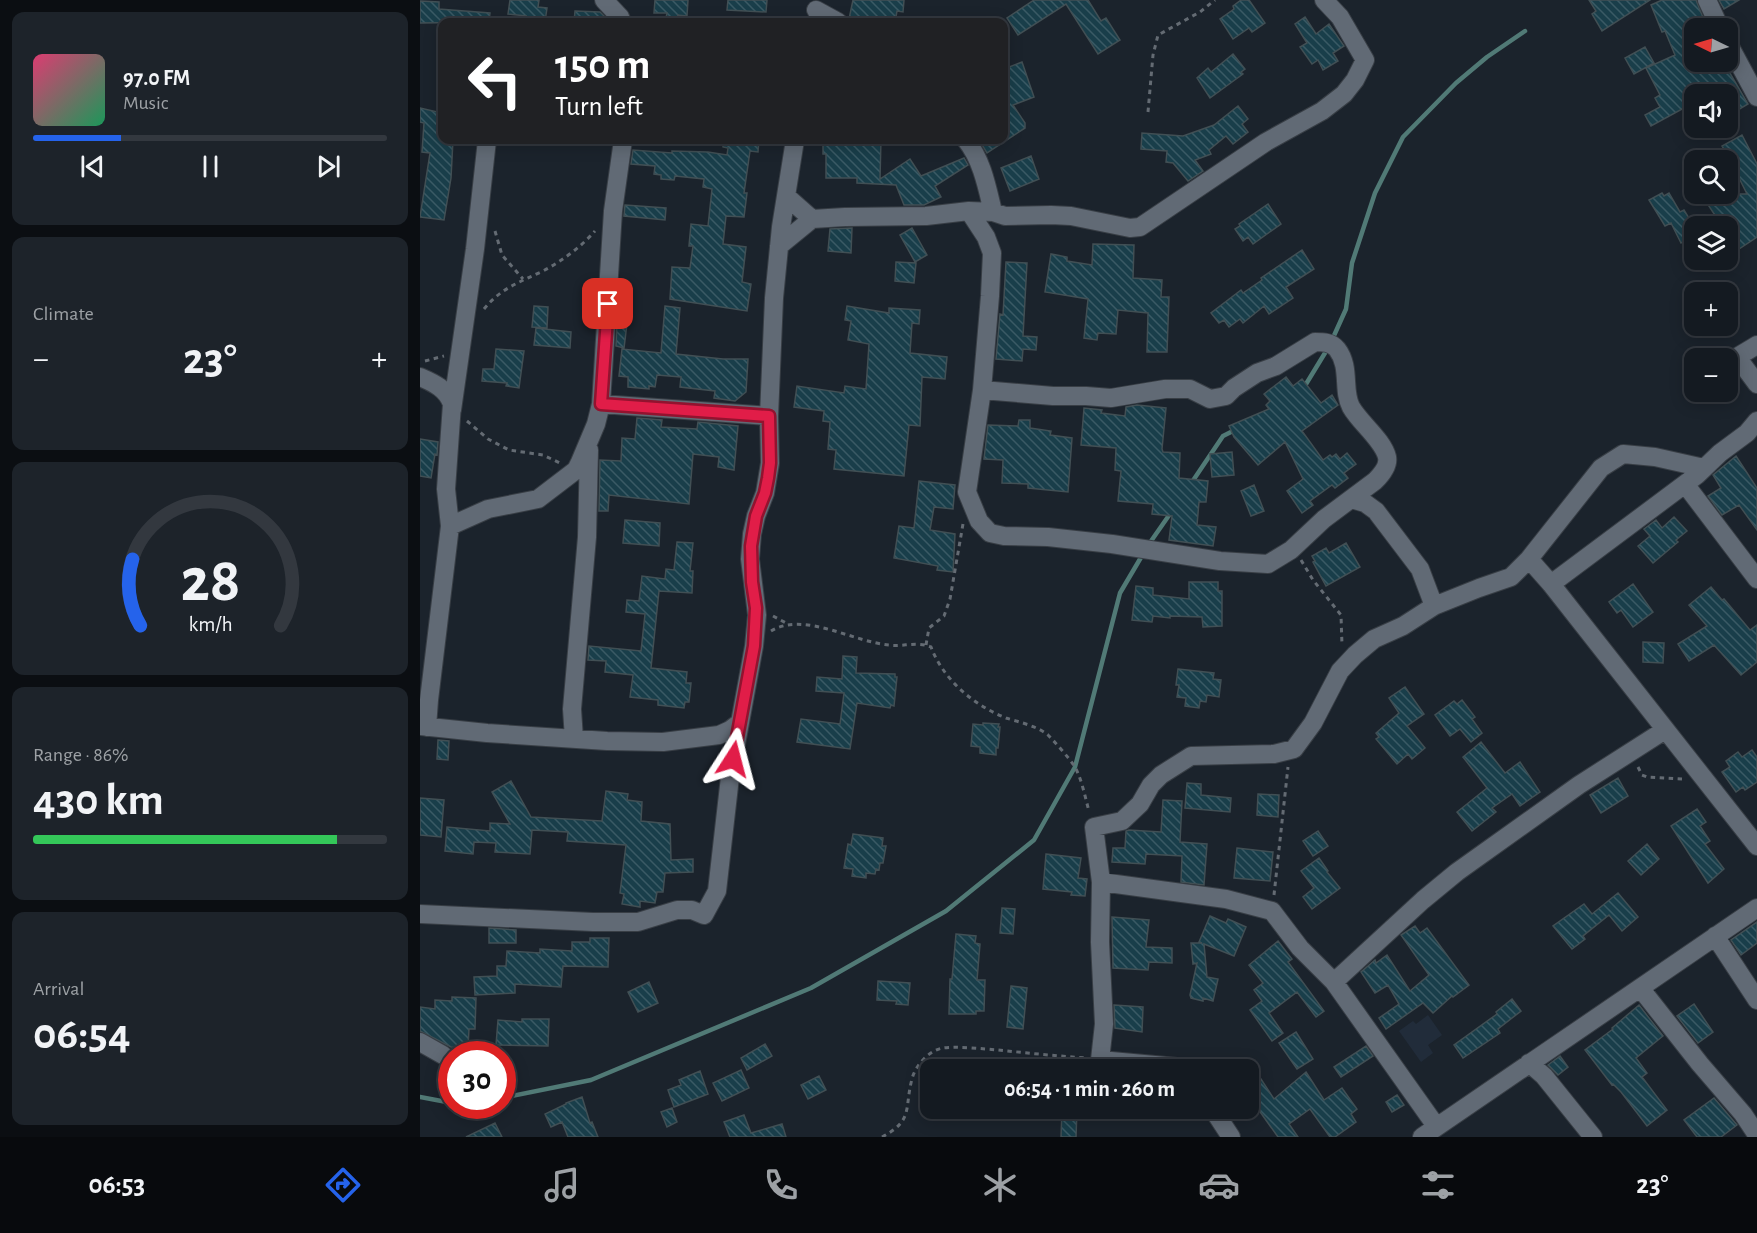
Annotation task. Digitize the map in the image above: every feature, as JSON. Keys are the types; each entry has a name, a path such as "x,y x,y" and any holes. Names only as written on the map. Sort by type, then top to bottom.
{"street":[{"path":"604,0 620,18"},
{"path":"779,246 812,219 845,217 926,216 969,211 993,212 1005,216 1071,216 1130,228 1140,227 1266,142 1322,111 1344,94 1355,81 1365,60 1340,17 1324,0"},
{"path":"1707,0 1715,18"},
{"path":"816,11 830,18"},
{"path":"1738,62 1757,97"},
{"path":"487,144 452,410 446,489 450,526 424,726 574,739 663,742 719,735 739,723"},
{"path":"450,526 488,509 538,500 576,470 596,424 601,404 613,211 622,144"},
{"path":"420,914 638,922 677,910 692,910 704,915 717,891 730,777 754,646 756,608 751,550 756,516 765,493 770,463 769,416 779,246 794,144"},
{"path":"969,144 984,175 993,212"},
{"path":"786,196 812,219"},
{"path":"969,211 986,237 992,253 982,390 967,492 979,521 990,533 1112,544 1176,555 1268,564 1277,560 1324,519 1375,481 1382,474 1388,458 1352,408 1341,357 1335,347 1330,344 1315,342 1276,366 1257,373 1234,388 1227,396 1209,399 1190,389 1165,389 1111,398 982,390"},
{"path":"1757,345 1737,357 1757,384"},
{"path":"420,377 447,393 452,410"},
{"path":"601,404 769,416"},
{"path":"1551,584 1685,484 1747,433 1757,421"},
{"path":"574,739 572,709 587,537 589,438"},
{"path":"1100,1059 1104,1024 1100,942 1101,882 1094,827 1122,821 1140,804 1151,785 1161,775 1191,756 1274,754 1294,749 1313,723 1340,671 1374,639 1403,626 1434,606 1511,577 1529,559 1601,468 1623,454 1655,457 1704,468"},
{"path":"1375,481 1376,511"},
{"path":"1685,484 1757,579"},
{"path":"1350,499 1365,503 1376,511 1420,569 1434,606"},
{"path":"1529,559 1757,846"},
{"path":"1334,982 1423,900 1458,873 1579,785 1665,730"},
{"path":"1101,882 1226,899 1272,911 1300,948 1334,982 1429,1131 1757,908"},
{"path":"1715,936 1757,1000"},
{"path":"1641,989 1743,1114 1757,1135"},
{"path":"420,1042 438,1053"},
{"path":"1529,1063 1545,1076 1593,1137"},
{"path":"1219,1119 1231,1137"}],"path":[{"path":"1148,112 1153,55 1158,35 1200,12 1215,0"},
{"path":"482,312 495,295 545,269 583,245 613,211"},
{"path":"493,224 502,255 523,280"},
{"path":"420,362 449,354 462,344"},
{"path":"452,410 488,439 509,450 543,455 576,470"},
{"path":"926,645 929,628 944,616 950,599 963,519"},
{"path":"1295,546 1313,580 1341,615 1343,632 1340,671"},
{"path":"754,646 772,631 790,624 832,630 890,646 926,645 931,647 936,660 958,688 974,701 1002,716 1047,734 1075,767 1094,827"},
{"path":"1272,911 1281,848 1286,778 1294,749"},
{"path":"1636,750 1638,770 1642,775 1705,780"},
{"path":"924,1059 943,1048 976,1048 1090,1059"},
{"path":"882,1137 898,1129 907,1113 912,1077 920,1064"}],"shaded area":[{"path":"1428,1015 1442,1035 1428,1045 1433,1053 1421,1062 1399,1031 1413,1021 1416,1024"}],"building":[{"path":"510,0 539,0 538,7 547,8 546,18 526,18 526,16 508,14"},
{"path":"655,0 688,0 687,16 678,15 678,18 666,18 667,13 654,13"},
{"path":"728,0 767,0 766,12 727,10"},
{"path":"853,0 904,0 903,12 897,11 896,18 849,18"},
{"path":"1034,0 1088,0 1101,21 1106,18 1120,40 1098,54 1066,4 1018,35 1007,18"},
{"path":"1241,0 1249,0 1265,23 1252,32 1249,28 1233,39 1220,19 1234,9 1233,6"},
{"path":"1589,0 1650,0 1602,31 1592,14 1596,11"},
{"path":"1662,0 1696,0 1703,18 1684,18 1684,72 1729,72 1736,84 1684,84 1684,108 1651,126 1645,115 1660,107 1655,98 1660,95 1646,68 1675,55 1651,5"},
{"path":"1719,0 1739,0 1724,9"},
{"path":"420,1 439,2 439,9 490,13 489,18 438,18 438,23 420,23"},
{"path":"575,11 600,12 606,18 574,18"},
{"path":"1305,17 1316,34 1329,24 1344,46 1333,53 1338,61 1323,70 1318,60 1312,64 1300,47 1307,43 1295,24"},
{"path":"1645,47 1654,63 1634,74 1625,58"},
{"path":"1233,54 1245,69 1241,72 1243,74 1210,98 1197,78 1208,68 1211,72"},
{"path":"1022,62 1034,97 1013,105 1025,123 1025,128 1008,139 1008,67"},
{"path":"1738,87 1748,104 1738,110"},
{"path":"1238,106 1248,119 1242,124 1248,132 1233,144 1226,136 1209,150 1211,154 1195,160 1203,171 1188,181 1173,163 1166,162 1167,151 1141,149 1142,133 1183,136 1214,125"},
{"path":"420,108 438,112 438,144 453,144 451,178 444,220 420,217 430,153 422,152 424,123 420,122"},
{"path":"1742,135 1757,164 1757,237 1738,250 1738,216 1715,216 1708,204 1738,204 1738,194 1747,194 1738,176 1738,150 1724,150 1722,146"},
{"path":"723,144 759,144 758,152 750,151 744,193 747,193 744,217 726,216 723,244 746,247 742,282 751,284 747,311 670,299 672,267 690,268 693,246 689,246 691,224 708,226 712,189 703,187 704,179 675,176 674,180 661,179 661,175 654,174 655,166 631,164 633,150 672,153 672,151 708,152 727,155 728,148 723,147"},
{"path":"823,144 881,144 880,179 910,159 921,176 964,158 968,165 935,186 941,197 924,205 904,205 896,185 857,183 857,178 826,178 826,154 823,154"},
{"path":"981,144 1001,144 987,153"},
{"path":"1031,156 1039,179 1010,191 1001,168"},
{"path":"1662,193 1664,196 1669,193 1680,212 1684,210 1688,216 1684,216 1684,241 1681,243 1671,223 1665,226 1649,200"},
{"path":"1268,204 1281,224 1253,244 1248,237 1243,241 1235,229"},
{"path":"625,205 666,208 665,220 624,216"},
{"path":"852,228 851,253 828,251 830,229"},
{"path":"912,228 927,255 915,262 900,235"},
{"path":"1093,244 1134,245 1133,278 1162,280 1161,297 1169,297 1167,352 1147,352 1148,313 1118,310 1116,334 1098,333 1097,340 1084,338 1088,299 1045,292 1051,254 1067,257 1067,261 1092,265"},
{"path":"1302,250 1314,269 1286,287 1293,298 1269,314 1264,306 1243,323 1240,319 1229,327 1224,320 1219,323 1211,313 1241,290 1243,293 1262,280 1261,278"},
{"path":"896,262 916,263 914,283 895,281"},
{"path":"1006,262 1027,263 1023,336 1037,337 1036,350 1023,349 1022,361 996,359 1000,314 1003,315"},
{"path":"534,306 548,307 547,328 532,327"},
{"path":"665,306 680,308 676,354 748,359 746,392 735,401 714,398 715,391 680,387 681,377 657,375 655,387 649,386 649,389 628,387 628,377 619,376 622,349 661,353"},
{"path":"847,306 889,313 889,308 920,310 919,324 912,323 910,353 947,357 945,379 922,377 920,426 909,425 904,476 834,469 836,450 828,449 830,422 823,421 824,411 794,407 797,386 844,393 845,386 866,389 869,344 848,340 851,321 845,320"},
{"path":"617,323 627,324 624,348 616,346"},
{"path":"536,328 571,332 570,348 534,345"},
{"path":"496,349 524,351 519,388 506,386 507,383 482,381 483,369 494,369"},
{"path":"1286,377 1293,386 1302,379 1321,403 1332,395 1338,405 1302,431 1323,460 1336,454 1340,459 1347,453 1356,464 1344,473 1348,478 1335,488 1332,485 1310,501 1313,505 1302,513 1287,491 1303,479 1285,442 1258,465 1234,437 1229,426 1269,409 1266,405 1270,401 1264,394"},
{"path":"1137,405 1166,408 1162,449 1163,452 1180,453 1179,478 1208,481 1206,502 1199,502 1197,525 1216,527 1213,546 1169,540 1172,516 1152,514 1153,504 1118,501 1121,471 1115,470 1116,448 1081,445 1084,408 1125,416 1126,407"},
{"path":"637,418 662,420 661,427 697,429 698,422 738,426 734,470 718,467 719,457 693,454 689,504 609,495 608,511 599,511 600,460 621,461 622,438 635,439"},
{"path":"1019,420 1030,420 1030,428 1051,431 1050,435 1072,438 1068,492 1028,488 1028,484 1002,483 1003,460 984,459 988,425 1018,426"},
{"path":"420,439 438,442 431,478 420,476"},
{"path":"1232,452 1234,475 1212,477 1210,454"},
{"path":"1736,456 1757,488 1757,530 1739,505 1722,515 1708,496 1721,488 1713,475"},
{"path":"919,481 955,485 953,509 934,507 930,530 955,534 953,572 937,570 938,566 894,558 899,526 914,528"},
{"path":"1254,485 1264,511 1251,516 1241,491"},
{"path":"1674,517 1687,531 1676,540 1678,542 1653,563 1638,546 1650,536 1644,529 1656,520 1662,528"},
{"path":"625,520 660,523 659,546 623,543"},
{"path":"677,542 693,543 690,571 693,571 692,593 659,591 651,668 687,672 686,683 691,683 689,702 685,702 684,708 658,705 658,700 630,697 633,675 605,672 606,661 588,660 589,646 641,651 645,614 626,612 627,600 639,601 642,576 665,579 666,569 674,570"},
{"path":"1346,543 1360,567 1326,586 1312,556 1326,548 1329,553"},
{"path":"1189,582 1218,582 1218,591 1222,591 1222,626 1203,627 1202,617 1153,616 1152,622 1132,620 1136,586 1153,588 1153,595 1189,599"},
{"path":"1633,584 1653,612 1633,627 1621,610 1617,613 1609,602"},
{"path":"1711,587 1750,630 1757,625 1757,662 1741,675 1714,645 1689,661 1678,644 1707,626 1689,605"},
{"path":"1643,642 1664,643 1663,663 1643,662"},
{"path":"843,656 857,657 856,673 895,674 897,677 894,706 891,705 890,708 857,703 850,749 797,742 801,719 840,724 844,693 816,691 817,677 842,679"},
{"path":"1178,669 1214,673 1213,679 1221,680 1219,697 1207,695 1206,702 1200,701 1199,708 1185,706 1186,698 1177,697"},
{"path":"1405,687 1424,714 1407,726 1425,748 1412,759 1408,754 1397,764 1376,739 1379,737 1376,733 1399,713 1389,698"},
{"path":"1462,700 1475,717 1472,719 1482,733 1471,742 1460,729 1450,736 1435,715 1454,701 1457,704"},
{"path":"983,723 999,724 996,755 980,753 980,747 971,746 973,724 983,725"},
{"path":"438,740 449,741 448,760 437,759"},
{"path":"1481,742 1505,773 1520,762 1540,792 1520,806 1512,794 1492,808 1496,812 1472,831 1457,812 1487,788 1463,757"},
{"path":"1752,750 1757,757 1757,782 1745,790 1743,787 1736,792 1722,772 1730,767 1726,761 1738,752 1742,757"},
{"path":"1618,778 1628,796 1601,813 1590,795"},
{"path":"511,781 531,817 602,821 606,791 628,794 627,800 642,802 641,821 670,824 671,860 693,859 693,872 665,873 663,892 657,892 655,903 640,901 640,907 622,904 624,894 620,893 626,845 567,841 568,832 532,830 530,854 495,852 496,843 474,842 473,854 445,851 447,827 490,831 490,823 510,824 492,792"},
{"path":"1187,783 1201,784 1201,795 1231,798 1230,812 1185,808"},
{"path":"1258,794 1279,795 1278,817 1257,815"},
{"path":"420,798 444,800 441,837 420,835"},
{"path":"1163,800 1182,801 1180,842 1207,844 1204,885 1181,882 1182,856 1146,854 1145,864 1112,862 1113,848 1125,848 1126,831 1161,832"},
{"path":"1697,809 1706,822 1700,826 1710,841 1705,844 1724,869 1708,883 1671,826"},
{"path":"1318,831 1328,846 1313,856 1303,841"},
{"path":"853,834 883,838 882,846 886,846 883,863 880,863 879,870 876,869 875,874 866,873 866,878 852,876 853,869 844,868 848,844 851,845"},
{"path":"1647,844 1659,859 1641,875 1628,861"},
{"path":"1237,848 1273,852 1270,881 1234,878"},
{"path":"1046,854 1081,858 1078,878 1087,879 1085,896 1071,895 1072,892 1043,889"},
{"path":"1319,858 1340,888 1312,909 1303,897 1314,888 1301,871"},
{"path":"1618,893 1638,917 1622,931 1609,915 1583,936 1585,939 1572,949 1553,926 1584,904 1592,914"},
{"path":"1002,908 1015,909 1013,934 1000,933"},
{"path":"1210,916 1226,923 1228,919 1246,927 1234,956 1204,944 1207,977 1218,979 1213,1001 1203,998 1203,1001 1191,998 1190,995 1197,963 1193,964 1191,943 1202,943 1199,942"},
{"path":"1112,917 1149,920 1146,947 1172,948 1172,963 1149,962 1148,970 1113,968"},
{"path":"1757,922 1757,943 1741,955 1731,940"},
{"path":"1415,926 1420,933 1427,928 1469,985 1433,1013 1423,1003 1386,1029 1379,1018 1399,1004 1388,985 1375,993 1361,972 1375,960 1376,963 1387,955 1410,991 1429,975 1401,935"},
{"path":"489,928 516,930 516,943 489,943"},
{"path":"956,934 976,936 975,943 980,944 977,980 985,980 984,1011 976,1011 976,1014 949,1014 950,979 952,979"},
{"path":"590,938 609,938 608,967 563,966 561,987 515,984 515,993 475,995 474,977 497,976 497,966 506,966 507,951 540,953 540,949 572,951 572,942 590,942"},
{"path":"1278,941 1292,959 1288,962 1324,1011 1316,1017 1297,992 1269,1013 1283,1033 1272,1041 1250,1010 1262,1001 1254,990 1263,983 1249,965"},
{"path":"878,981 910,983 908,1005 896,1004 897,1001 877,1000"},
{"path":"649,982 658,1003 638,1012 628,992"},
{"path":"1011,986 1027,988 1023,1029 1007,1027"},
{"path":"452,997 476,998 475,1029 469,1029 468,1041 439,1041 420,1031 420,1007 435,1009 435,1000 452,1001"},
{"path":"1512,999 1521,1011 1498,1029 1500,1033 1463,1058 1454,1045 1497,1014 1496,1012"},
{"path":"1694,1004 1713,1032 1698,1043 1677,1016"},
{"path":"1114,1005 1143,1007 1142,1032 1115,1028"},
{"path":"1639,1005 1663,1036 1636,1058 1647,1073 1642,1077 1667,1110 1647,1126 1585,1050"},
{"path":"522,1019 549,1019 548,1046 516,1045 516,1041 496,1041 498,1020 522,1022"},
{"path":"1296,1032 1313,1059 1297,1069 1279,1043"},
{"path":"765,1044 772,1056 747,1070 741,1058"},
{"path":"1366,1046 1373,1056 1341,1077 1334,1067"},
{"path":"1560,1056 1568,1067 1558,1075 1548,1065"},
{"path":"741,1070 749,1088 722,1101 713,1083"},
{"path":"700,1071 708,1094 674,1107 668,1090 681,1085 679,1080"},
{"path":"1306,1072 1324,1100 1342,1088 1357,1109 1351,1114 1356,1122 1335,1137 1330,1137 1310,1109 1289,1124 1298,1137 1278,1137 1259,1110 1259,1080 1261,1079 1274,1099"},
{"path":"819,1076 826,1090 808,1099 801,1085"},
{"path":"1397,1095 1404,1105 1392,1112 1386,1102"},
{"path":"582,1097 590,1123 592,1122 598,1137 568,1137 562,1122 551,1127 545,1114"},
{"path":"1714,1098 1737,1125 1721,1137 1697,1137 1684,1120"},
{"path":"672,1108 677,1122 667,1127 661,1112"},
{"path":"744,1115 751,1133 782,1124 786,1137 730,1137 724,1122"},
{"path":"1062,1119 1077,1119 1076,1137 1061,1137"},
{"path":"495,1123 502,1137 466,1137"}],"waterway":[{"path":"1332,340 1346,309 1352,263 1375,193 1403,137 1456,83 1487,57 1525,31"},
{"path":"1303,389 1328,348"},
{"path":"1190,485 1223,436 1235,430"},
{"path":"1149,544 1172,511"},
{"path":"516,1095 591,1080 811,988 946,911 1034,840 1075,767 1120,593 1143,554"},
{"path":"420,1097 438,1100"}],"route":[{"path":"608,304 601,404 769,416 770,463 765,493 752,534 750,559 756,627 733,759"}]}
